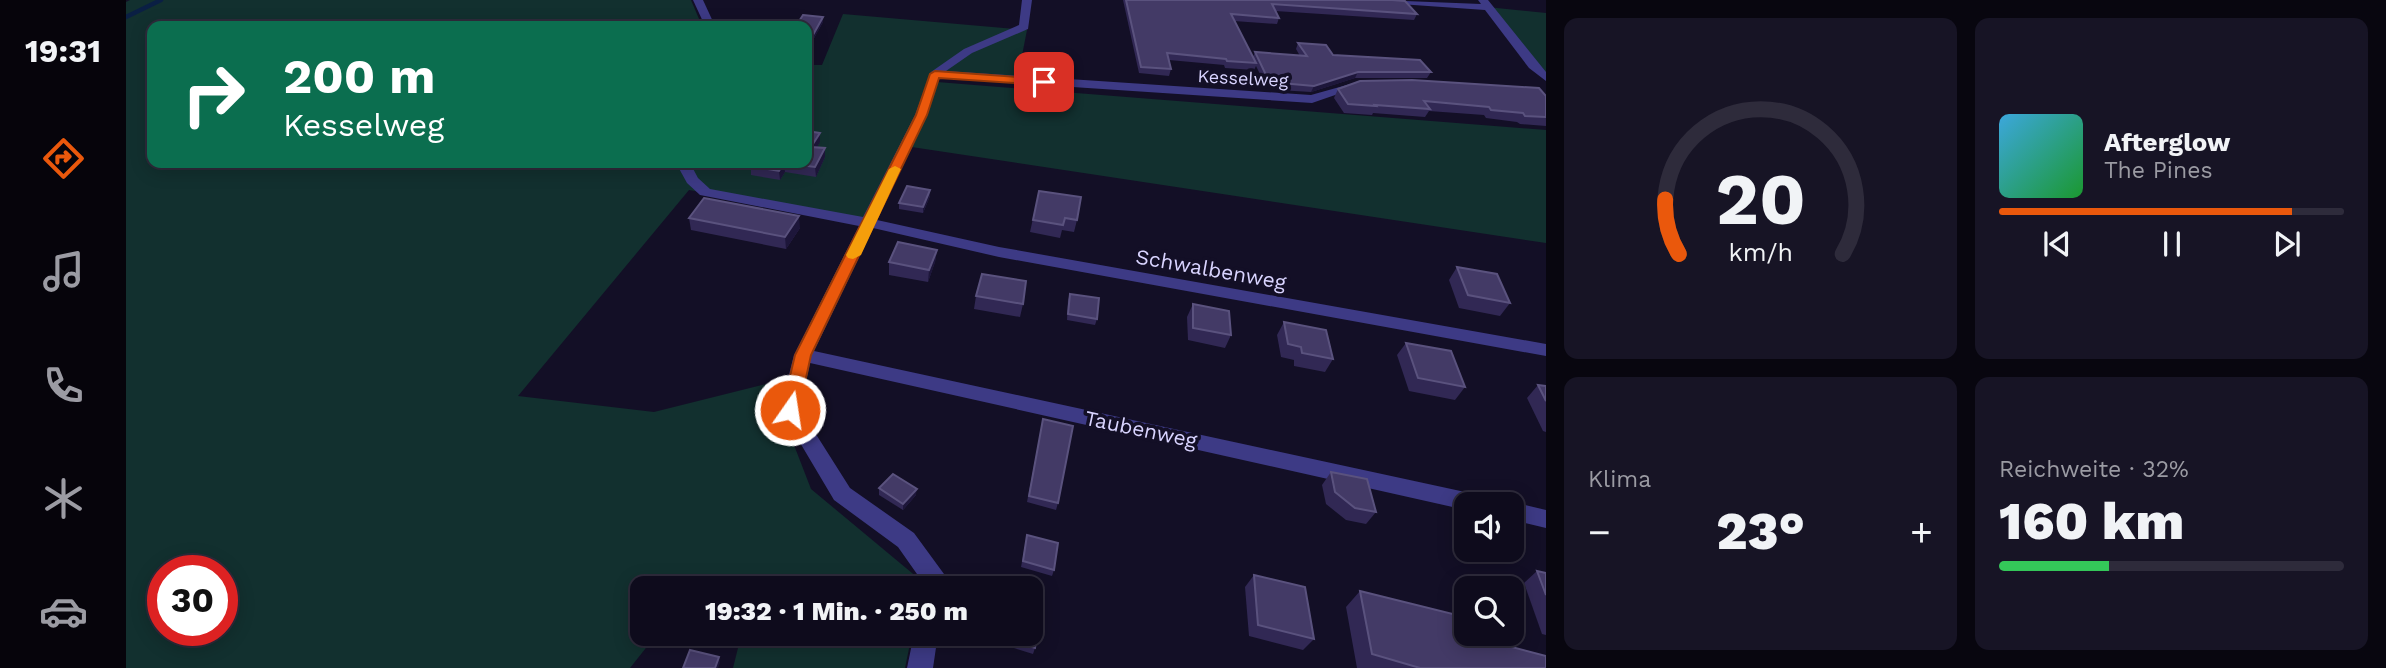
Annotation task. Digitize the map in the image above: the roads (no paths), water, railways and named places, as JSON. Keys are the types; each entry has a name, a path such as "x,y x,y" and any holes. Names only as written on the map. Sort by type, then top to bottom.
{"street":[{"path":"698,0 708,21"},
{"path":"932,576 906,540 842,495 790,410 803,355 921,115 935,74 968,51 1024,27 1027,0"},
{"path":"1385,0 1485,3 1533,66 1546,78"},
{"name":"Kesselweg","path":"935,74 1312,99 1355,84 1368,84"},
{"name":"Schwalbenweg","path":"686,168 692,180 705,192 869,223 999,252 1546,350"},
{"name":"Taubenweg","path":"803,355 1454,498"},
{"path":"1524,514 1546,519"},
{"path":"919,668 924,646"}],"waterway":[{"path":"126,17 161,0"}]}
